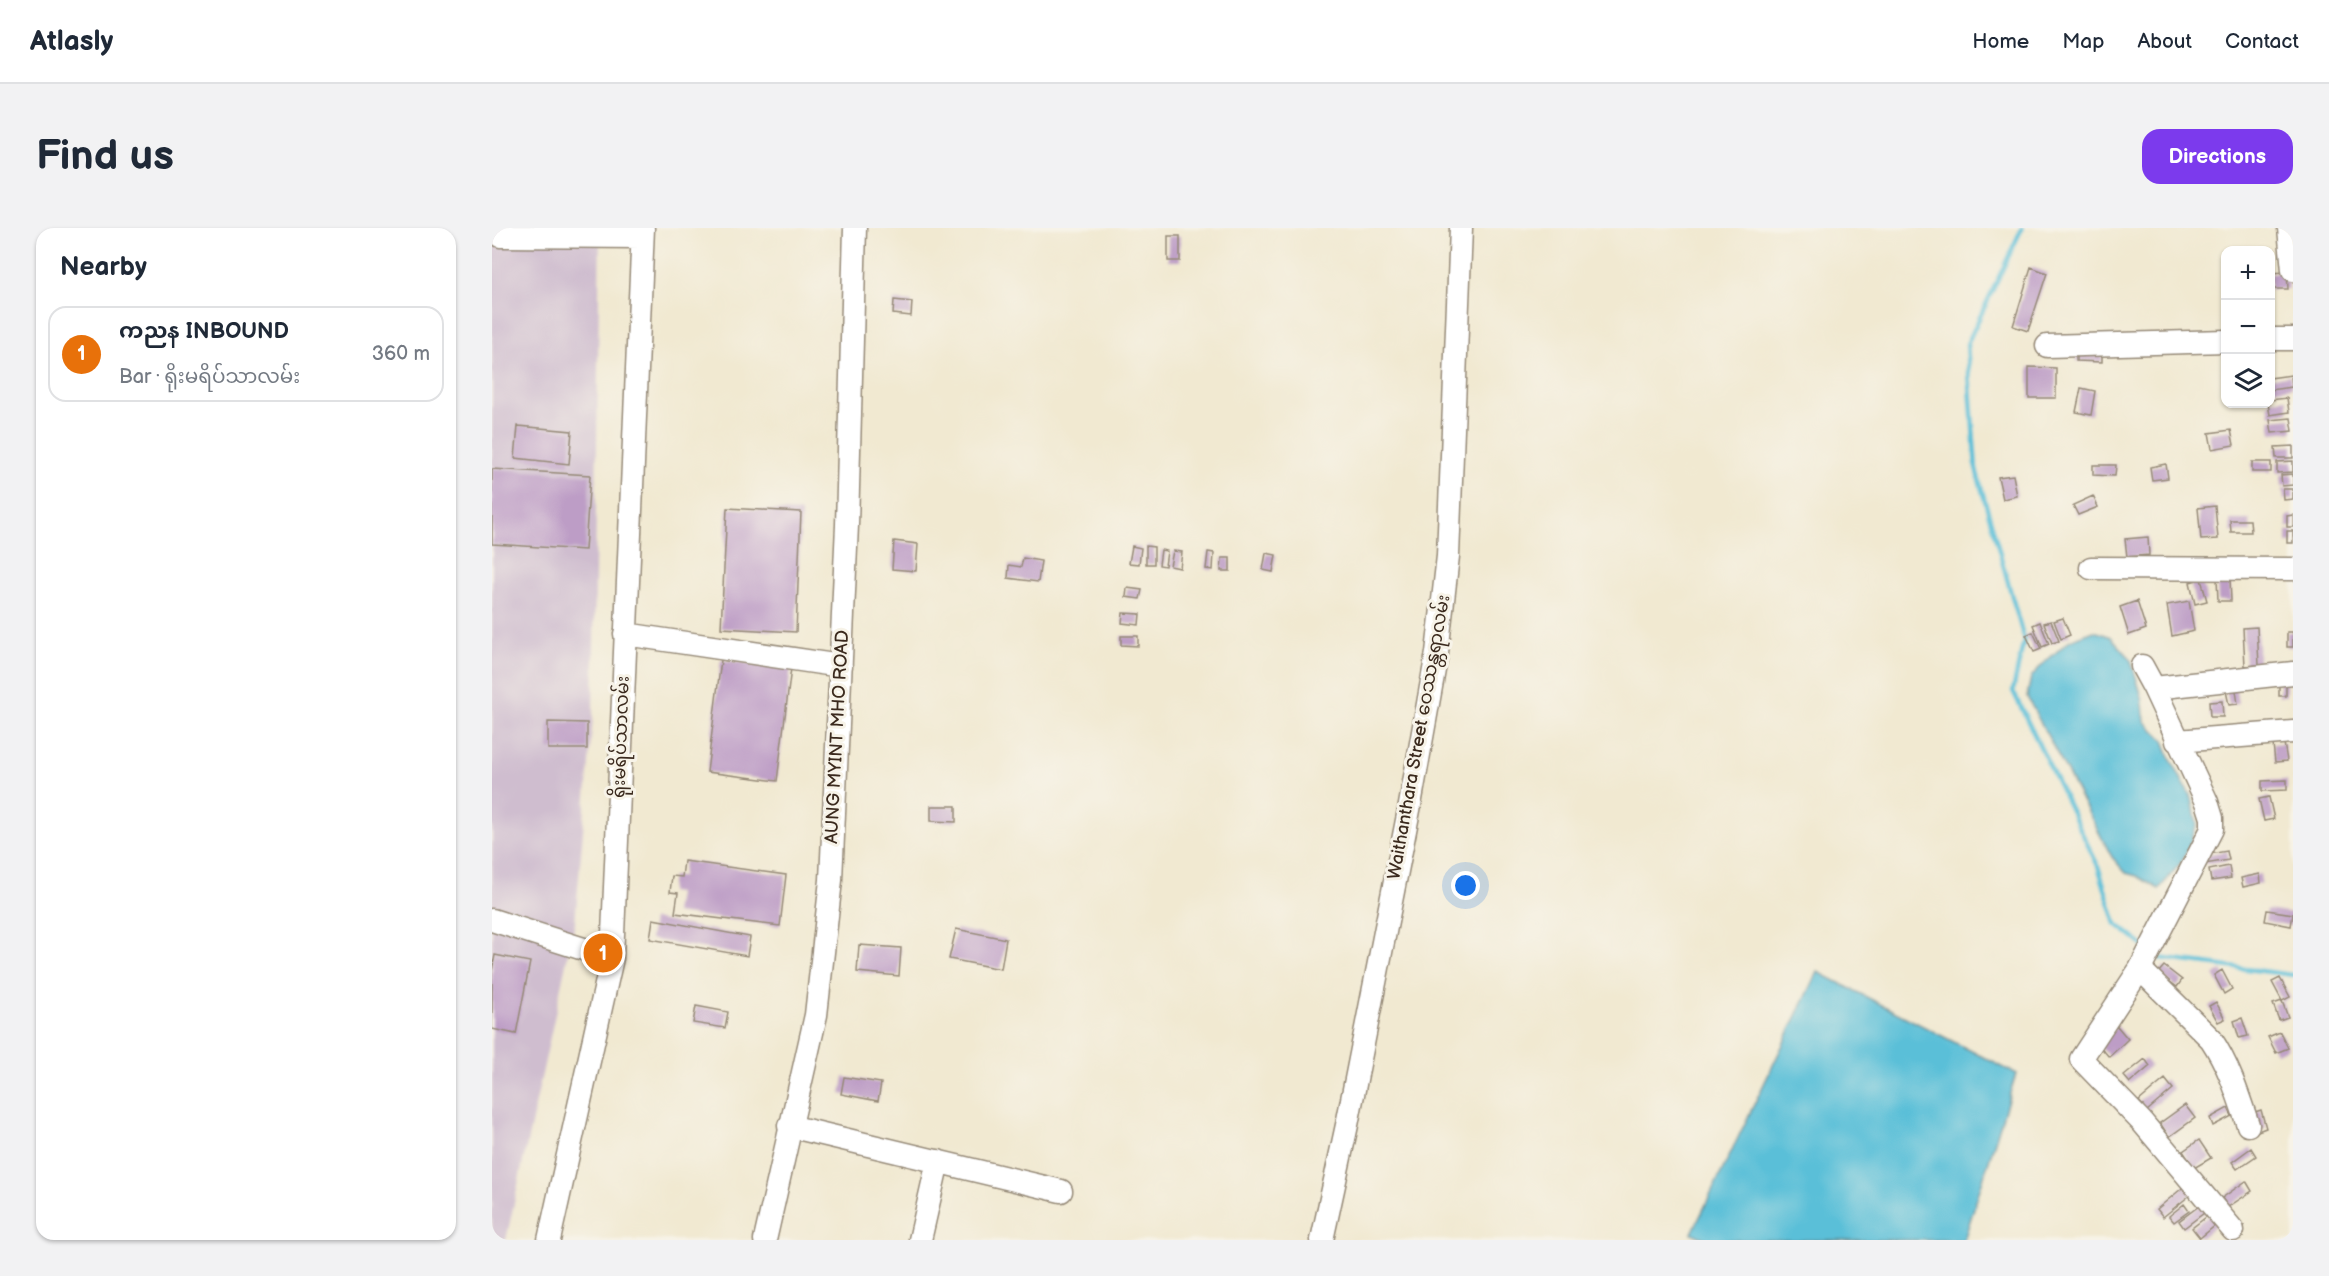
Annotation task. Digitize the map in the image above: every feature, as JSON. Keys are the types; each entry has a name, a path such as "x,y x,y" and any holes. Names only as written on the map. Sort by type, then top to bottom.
{"street":[{"name":"AUNG MYINT MHO ROAD","path":"765,1240 816,1015 831,880 848,525 855,228"},
{"name":"Waithanthara Street ဝေဿန္တရာလမ်း","path":"1322,1240 1410,805 1437,653 1448,556 1461,228"},
{"path":"2289,228 2293,270"},
{"path":"498,233 643,232"},
{"name":"ရိုးမရိပ်သာလမ်း","path":"549,1240 612,958 643,232"},
{"path":"2275,339 2293,339"},
{"path":"2047,346 2221,341"},
{"path":"2091,568 2293,569"},
{"path":"626,634 841,666"},
{"path":"2142,666 2207,802 2212,818 2212,829 2140,969 2081,1059 2149,1129 2233,1230"},
{"path":"2154,688 2293,673"},
{"path":"2177,741 2293,732"},
{"path":"492,920 612,958"},
{"path":"2140,969 2211,1039 2219,1050 2228,1067 2248,1125"},
{"path":"789,1126 1061,1191"},
{"path":"920,1240 938,1161"}],"shaded area":[{"path":"492,228 600,228 593,717 575,922 506,1240 492,1240"}],"water":[{"path":"2094,631 2111,637 2130,658 2142,697 2145,721 2164,740 2170,758 2192,799 2197,825 2183,860 2159,889 2137,876 2126,873 2112,857 2027,697 2031,677 2043,664 2070,640"},
{"path":"1818,972 2016,1074 1964,1240 1708,1240 1692,1233"}],"building":[{"path":"1168,236 1180,236 1180,261 1168,261"},
{"path":"2031,267 2047,273 2028,331 2013,326"},
{"path":"2287,272 2288,289 2275,289 2275,273"},
{"path":"894,300 912,302 911,316 893,314"},
{"path":"2076,349 2102,350 2102,362 2076,361"},
{"path":"2029,367 2056,368 2056,398 2029,398"},
{"path":"2291,375 2292,387 2275,389 2275,377"},
{"path":"2081,388 2095,391 2091,415 2076,412"},
{"path":"2287,398 2289,412 2270,415 2269,408 2275,408 2275,399"},
{"path":"2291,418 2293,431 2272,433 2270,420"},
{"path":"518,426 572,431 569,464 515,458"},
{"path":"2231,430 2234,445 2212,449 2209,433"},
{"path":"2293,446 2293,458 2276,458 2275,447"},
{"path":"2293,461 2293,472 2277,473 2277,462"},
{"path":"2252,462 2271,462 2271,472 2252,472"},
{"path":"2166,464 2168,478 2152,480 2150,467"},
{"path":"2093,465 2116,465 2115,476 2093,475"},
{"path":"492,469 590,475 585,550 492,544"},
{"path":"2293,474 2293,485 2282,486 2281,475"},
{"path":"2013,475 2017,496 2003,499 1998,477"},
{"path":"2283,489 2293,489 2293,499 2284,500"},
{"path":"2093,496 2098,507 2078,515 2073,505"},
{"path":"2215,506 2218,539 2201,540 2198,508"},
{"path":"727,508 801,512 796,632 721,628"},
{"path":"2293,515 2293,527 2287,527 2287,516"},
{"path":"2230,520 2250,520 2251,532 2231,532"},
{"path":"2287,531 2293,531 2293,543 2287,543"},
{"path":"2148,537 2149,555 2127,557 2125,539"},
{"path":"894,541 918,544 916,571 892,569"},
{"path":"1132,546 1141,548 1139,564 1129,563"},
{"path":"1146,546 1154,547 1154,564 1146,564"},
{"path":"1161,550 1167,551 1165,566 1159,565"},
{"path":"1173,551 1182,552 1180,568 1170,566"},
{"path":"1208,552 1214,553 1213,570 1206,569"},
{"path":"1266,553 1276,555 1273,572 1263,570"},
{"path":"1023,558 1041,561 1038,582 1008,578 1009,565 1021,567"},
{"path":"1222,558 1230,558 1230,571 1221,571"},
{"path":"2217,578 2230,578 2231,601 2218,601"},
{"path":"2201,579 2207,601 2195,604 2190,582"},
{"path":"1127,588 1142,590 1140,599 1126,597"},
{"path":"2137,601 2146,629 2129,635 2120,607"},
{"path":"2189,601 2194,631 2172,636 2167,605"},
{"path":"1123,613 1140,614 1139,625 1122,623"},
{"path":"2063,618 2070,635 2061,639 2054,621"},
{"path":"2051,621 2059,641 2052,643 2044,623"},
{"path":"2040,622 2049,644 2042,647 2033,625"},
{"path":"2257,627 2259,665 2245,666 2243,628"},
{"path":"2033,632 2041,649 2034,652 2026,635"},
{"path":"2287,632 2293,632 2293,647 2287,647"},
{"path":"1121,636 1138,636 1138,646 1121,645"},
{"path":"721,660 791,668 777,781 707,772"},
{"path":"2279,680 2286,680 2286,696 2279,696"},
{"path":"2235,684 2238,704 2229,705 2225,686"},
{"path":"2222,701 2223,717 2210,717 2209,702"},
{"path":"548,722 587,723 587,749 548,749"},
{"path":"2284,743 2287,761 2275,762 2273,744"},
{"path":"2287,780 2287,790 2262,791 2262,781"},
{"path":"2269,797 2274,819 2264,821 2259,799"},
{"path":"931,806 956,806 956,822 931,821"},
{"path":"2227,851 2229,860 2205,864 2203,855"},
{"path":"684,861 786,875 780,926 675,913 678,893 670,892 672,876 682,877"},
{"path":"2229,866 2231,878 2211,881 2209,870"},
{"path":"2260,874 2261,883 2243,887 2241,878"},
{"path":"2267,910 2293,914 2291,926 2265,921"},
{"path":"653,919 750,937 747,956 650,939"},
{"path":"956,929 1006,939 1001,969 949,959"},
{"path":"859,945 901,948 899,976 857,972"},
{"path":"495,955 530,962 516,1034 492,1029 492,971"},
{"path":"2164,966 2182,980 2177,987 2158,973"},
{"path":"2222,970 2232,989 2224,994 2214,975"},
{"path":"2280,978 2290,997 2282,1001 2272,982"},
{"path":"2282,1001 2288,1017 2279,1020 2273,1004"},
{"path":"2216,1002 2225,1019 2218,1022 2209,1006"},
{"path":"696,1006 728,1012 725,1028 693,1023"},
{"path":"2242,1018 2248,1036 2239,1038 2234,1021"},
{"path":"2117,1026 2128,1039 2109,1057 2098,1044"},
{"path":"2280,1032 2288,1048 2276,1053 2268,1037"},
{"path":"2145,1059 2150,1066 2130,1083 2124,1076"},
{"path":"844,1077 881,1083 878,1101 841,1094"},
{"path":"2165,1079 2173,1089 2147,1111 2139,1101"},
{"path":"2185,1105 2195,1118 2169,1137 2160,1123"},
{"path":"2228,1108 2232,1116 2213,1126 2210,1118"},
{"path":"2261,1110 2266,1128 2258,1131 2252,1113"},
{"path":"2199,1140 2211,1158 2194,1168 2183,1151"},
{"path":"2251,1148 2256,1156 2237,1169 2232,1162"},
{"path":"2246,1181 2252,1191 2228,1207 2222,1198"},
{"path":"2187,1184 2194,1192 2163,1217 2157,1209"},
{"path":"2203,1203 2208,1210 2184,1228 2179,1221"},
{"path":"2184,1204 2189,1211 2174,1222 2169,1216"},
{"path":"2210,1214 2217,1224 2200,1238 2192,1228"}],"waterway":[{"path":"2022,228 1967,344 1976,469 2024,639 2013,691 2098,866 2116,924 2145,947"},
{"path":"2154,954 2159,958 2293,975"}],"place":[{"name":"ကညန INBOUND","path":"603,953"}]}
